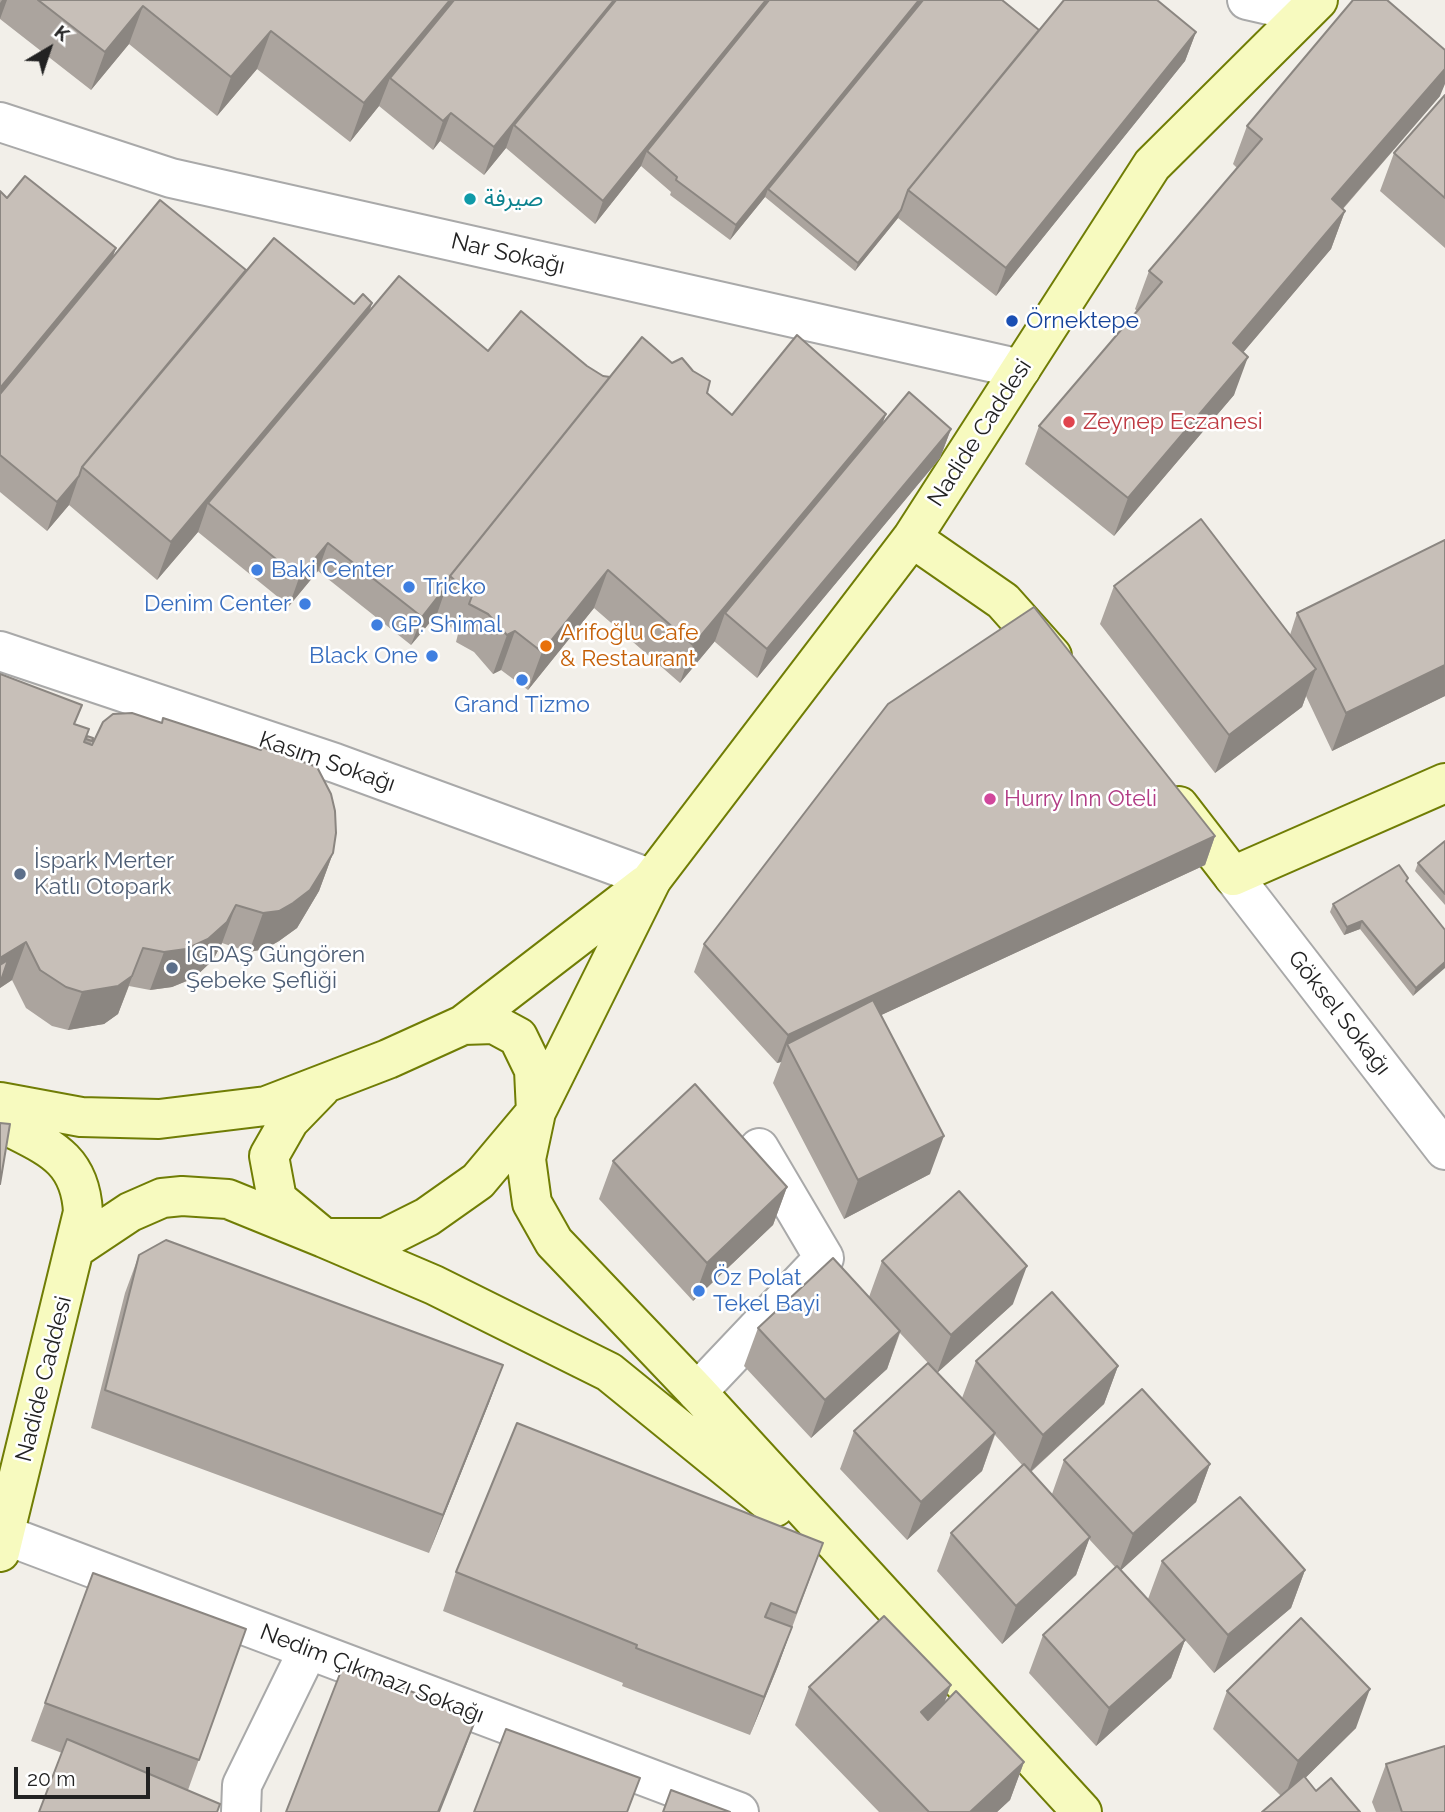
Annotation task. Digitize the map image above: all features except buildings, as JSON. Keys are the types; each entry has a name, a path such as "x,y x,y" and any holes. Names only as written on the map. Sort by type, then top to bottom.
{"main road":[{"name":"Nadide Caddesi","path":"652,879 912,538 1152,165 1311,6"},
{"path":"912,538 1003,601 1073,680"},
{"name":"Göksel Sokağı","path":"1159,780 1233,876"},
{"path":"1233,876 1445,783"},
{"path":"0,1102 81,1116 159,1119 266,1106 463,1025 652,879"},
{"path":"327,1082 289,1121 269,1156 277,1199 324,1238 385,1238 427,1217 478,1181 536,1112 652,879"},
{"path":"463,1025 494,1024 518,1037 534,1070 536,1112 526,1159 533,1203 554,1242 697,1392 1082,1812"},
{"name":"Nadide Caddesi","path":"0,1122 39,1143 69,1164 82,1186 83,1212 2,1543"},
{"path":"76,1248 130,1212 162,1198 182,1195 228,1199 434,1285 609,1372 772,1503 1056,1812"}],"street":[{"path":"1247,0 1311,6"},
{"name":"Nar Sokağı","path":"0,122 170,178 1021,369"},
{"name":"Kasım Sokağı","path":"0,651 335,763 652,879"},
{"name":"Göksel Sokağı","path":"1233,876 1445,1150"},
{"path":"697,1392 824,1258 759,1148"},
{"name":"Nedim Çıkmazı Sokağı","path":"2,1543 308,1650 739,1812"},
{"path":"241,1812 242,1785 308,1650"}],"place":[{"name":"صيرفة","path":"470,199"},
{"name":"Örnektepe","path":"1012,321"},
{"name":"Zeynep Eczanesi","path":"1069,422"},
{"name":"Baki Center","path":"257,570"},
{"name":"Tricko","path":"409,587"},
{"name":"Denim Center","path":"305,604"},
{"name":"GP. Shimal","path":"377,625"},
{"name":"Arifoğlu Cafe & Restaurant","path":"546,646"},
{"name":"Black One","path":"432,656"},
{"name":"Grand Tizmo","path":"522,680"},
{"name":"Hurry Inn Oteli","path":"990,799"},
{"name":"İspark Merter Katlı Otopark","path":"20,874"},
{"name":"İGDAŞ Güngören Şebeke Şefliği","path":"172,968"},
{"name":"Öz Polat Tekel Bayi","path":"699,1291"}]}
